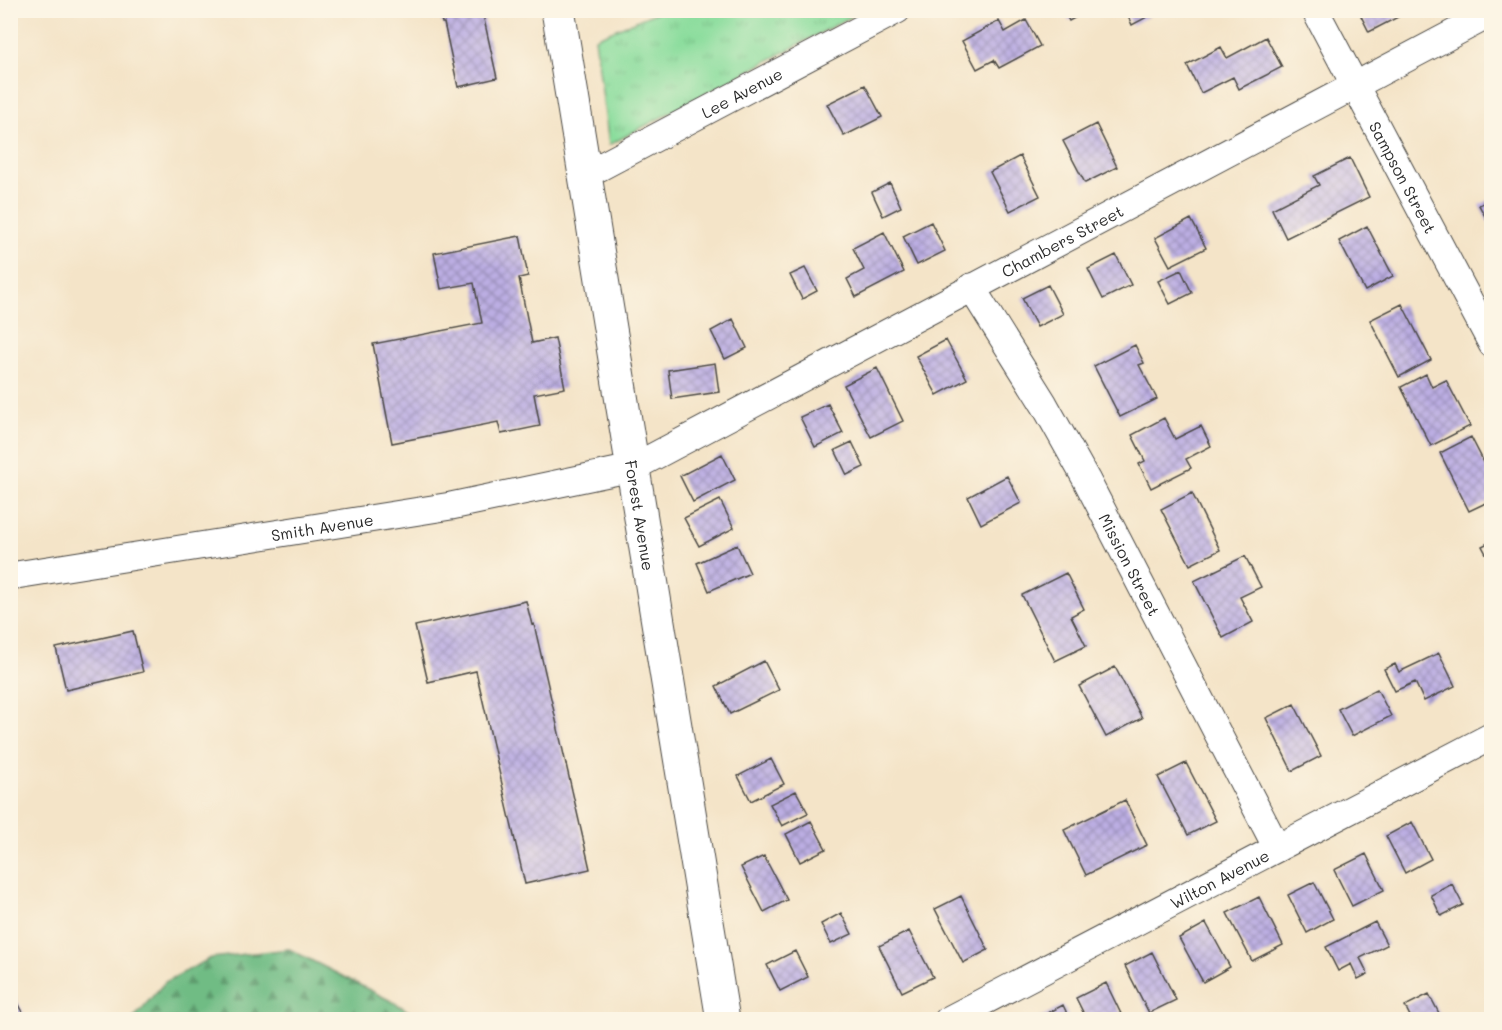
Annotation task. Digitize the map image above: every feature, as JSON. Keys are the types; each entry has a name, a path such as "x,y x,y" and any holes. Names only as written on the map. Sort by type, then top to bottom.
{"main road":[{"name":"Forest Avenue","path":"558,10 723,1020"}],"street":[{"name":"Lee Avenue","path":"585,175 897,10"},
{"name":"Sampson Street","path":"1315,10 1491,344"},
{"name":"Chambers Street","path":"632,468 1491,13"},
{"name":"Mission Street","path":"971,287 1044,404 1081,469 1277,848"},
{"name":"Smith Avenue","path":"10,576 451,506 632,468"},
{"name":"Wilton Avenue","path":"948,1020 1491,736"}],"green space":[{"path":"660,11 862,11 609,145 595,38"},
{"path":"289,949 397,1004 420,1019 133,1019 165,982 211,958"}],"building":[{"path":"439,10 482,10 497,78 458,87"},
{"path":"1063,10 1089,10 1069,21"},
{"path":"1125,10 1147,10 1149,16 1132,25"},
{"path":"1358,10 1397,10 1400,16 1369,32"},
{"path":"1026,20 1040,46 999,68 994,60 977,69 962,41 999,21 1005,32"},
{"path":"1266,37 1282,67 1239,89 1233,77 1201,93 1187,65 1221,47 1227,58"},
{"path":"865,85 882,117 844,136 827,104"},
{"path":"1096,124 1117,167 1085,183 1063,141"},
{"path":"1020,156 1040,196 1010,211 990,172"},
{"path":"1350,158 1369,197 1286,238 1272,209 1319,185 1314,176"},
{"path":"890,183 901,207 883,216 872,192"},
{"path":"1492,199 1492,229 1479,205"},
{"path":"1191,219 1206,248 1170,266 1155,238"},
{"path":"931,222 945,251 917,265 903,236"},
{"path":"1367,226 1393,276 1365,291 1339,241"},
{"path":"884,232 904,272 856,297 847,279 864,270 853,248"},
{"path":"520,236 528,276 519,278 532,343 555,338 565,388 534,394 540,426 501,434 498,422 392,443 373,344 482,323 474,283 441,289 434,253"},
{"path":"1116,255 1131,285 1103,299 1088,269"},
{"path":"805,268 817,291 802,299 790,275"},
{"path":"1181,270 1192,293 1170,304 1158,281"},
{"path":"1048,285 1063,314 1037,327 1022,298"},
{"path":"1402,304 1431,360 1399,377 1370,320"},
{"path":"733,319 747,348 725,359 711,331"},
{"path":"946,340 967,379 937,395 916,356"},
{"path":"1135,345 1144,363 1139,365 1157,399 1120,417 1094,366"},
{"path":"715,363 719,392 672,399 668,370"},
{"path":"877,368 903,421 871,437 844,385"},
{"path":"1426,374 1432,387 1446,380 1470,426 1431,446 1401,387"},
{"path":"828,404 843,433 815,447 800,417"},
{"path":"1164,418 1175,439 1201,426 1211,446 1186,459 1191,468 1151,488 1139,464 1145,461 1132,435"},
{"path":"1471,437 1492,478 1492,500 1469,511 1440,453"},
{"path":"852,442 864,467 847,475 835,450"},
{"path":"722,454 735,480 693,502 680,476"},
{"path":"1007,476 1021,503 981,524 968,497"},
{"path":"1192,493 1220,550 1190,565 1161,509"},
{"path":"720,500 734,528 699,546 684,518"},
{"path":"1492,541 1492,565 1482,546"},
{"path":"737,545 750,573 709,591 697,563"},
{"path":"1245,556 1261,587 1240,597 1253,622 1223,638 1194,581"},
{"path":"1066,573 1084,609 1071,616 1086,646 1055,661 1022,595"},
{"path":"526,601 532,625 534,624 590,869 525,884 476,671 428,682 415,626"},
{"path":"133,631 143,672 66,690 56,648"},
{"path":"1439,653 1455,686 1424,701 1415,682 1395,691 1384,669 1395,664 1399,672"},
{"path":"764,661 779,690 730,714 716,686"},
{"path":"1115,667 1142,718 1106,737 1079,686"},
{"path":"1377,689 1391,716 1352,736 1338,709"},
{"path":"1294,704 1321,756 1292,771 1266,718"},
{"path":"771,759 784,784 751,801 738,776"},
{"path":"1186,763 1216,821 1188,835 1158,777"},
{"path":"796,791 808,813 782,826 770,804"},
{"path":"1125,800 1147,845 1086,875 1064,830"},
{"path":"811,821 826,849 800,862 786,834"},
{"path":"1412,822 1431,859 1405,873 1386,836"},
{"path":"1366,854 1384,890 1352,906 1334,870"},
{"path":"764,856 787,900 764,912 741,867"},
{"path":"1314,882 1333,919 1307,933 1288,895"},
{"path":"1452,884 1463,905 1441,916 1431,895"},
{"path":"961,896 988,950 963,963 935,909"},
{"path":"1259,897 1283,945 1252,961 1227,913"},
{"path":"841,913 852,934 831,944 821,924"},
{"path":"1375,922 1387,945 1360,958 1368,974 1358,979 1351,964 1338,971 1326,947"},
{"path":"1206,923 1230,967 1203,982 1179,938"},
{"path":"909,931 933,977 902,992 879,946"},
{"path":"795,951 808,977 780,991 767,965"},
{"path":"1152,952 1176,1000 1149,1013 1125,966"},
{"path":"1106,983 1124,1020 1087,1020 1076,998"},
{"path":"12,991 27,1020 10,1020 10,992"},
{"path":"1429,994 1442,1019 1412,1020 1405,1006"},
{"path":"1063,1005 1070,1020 1035,1020"}]}
